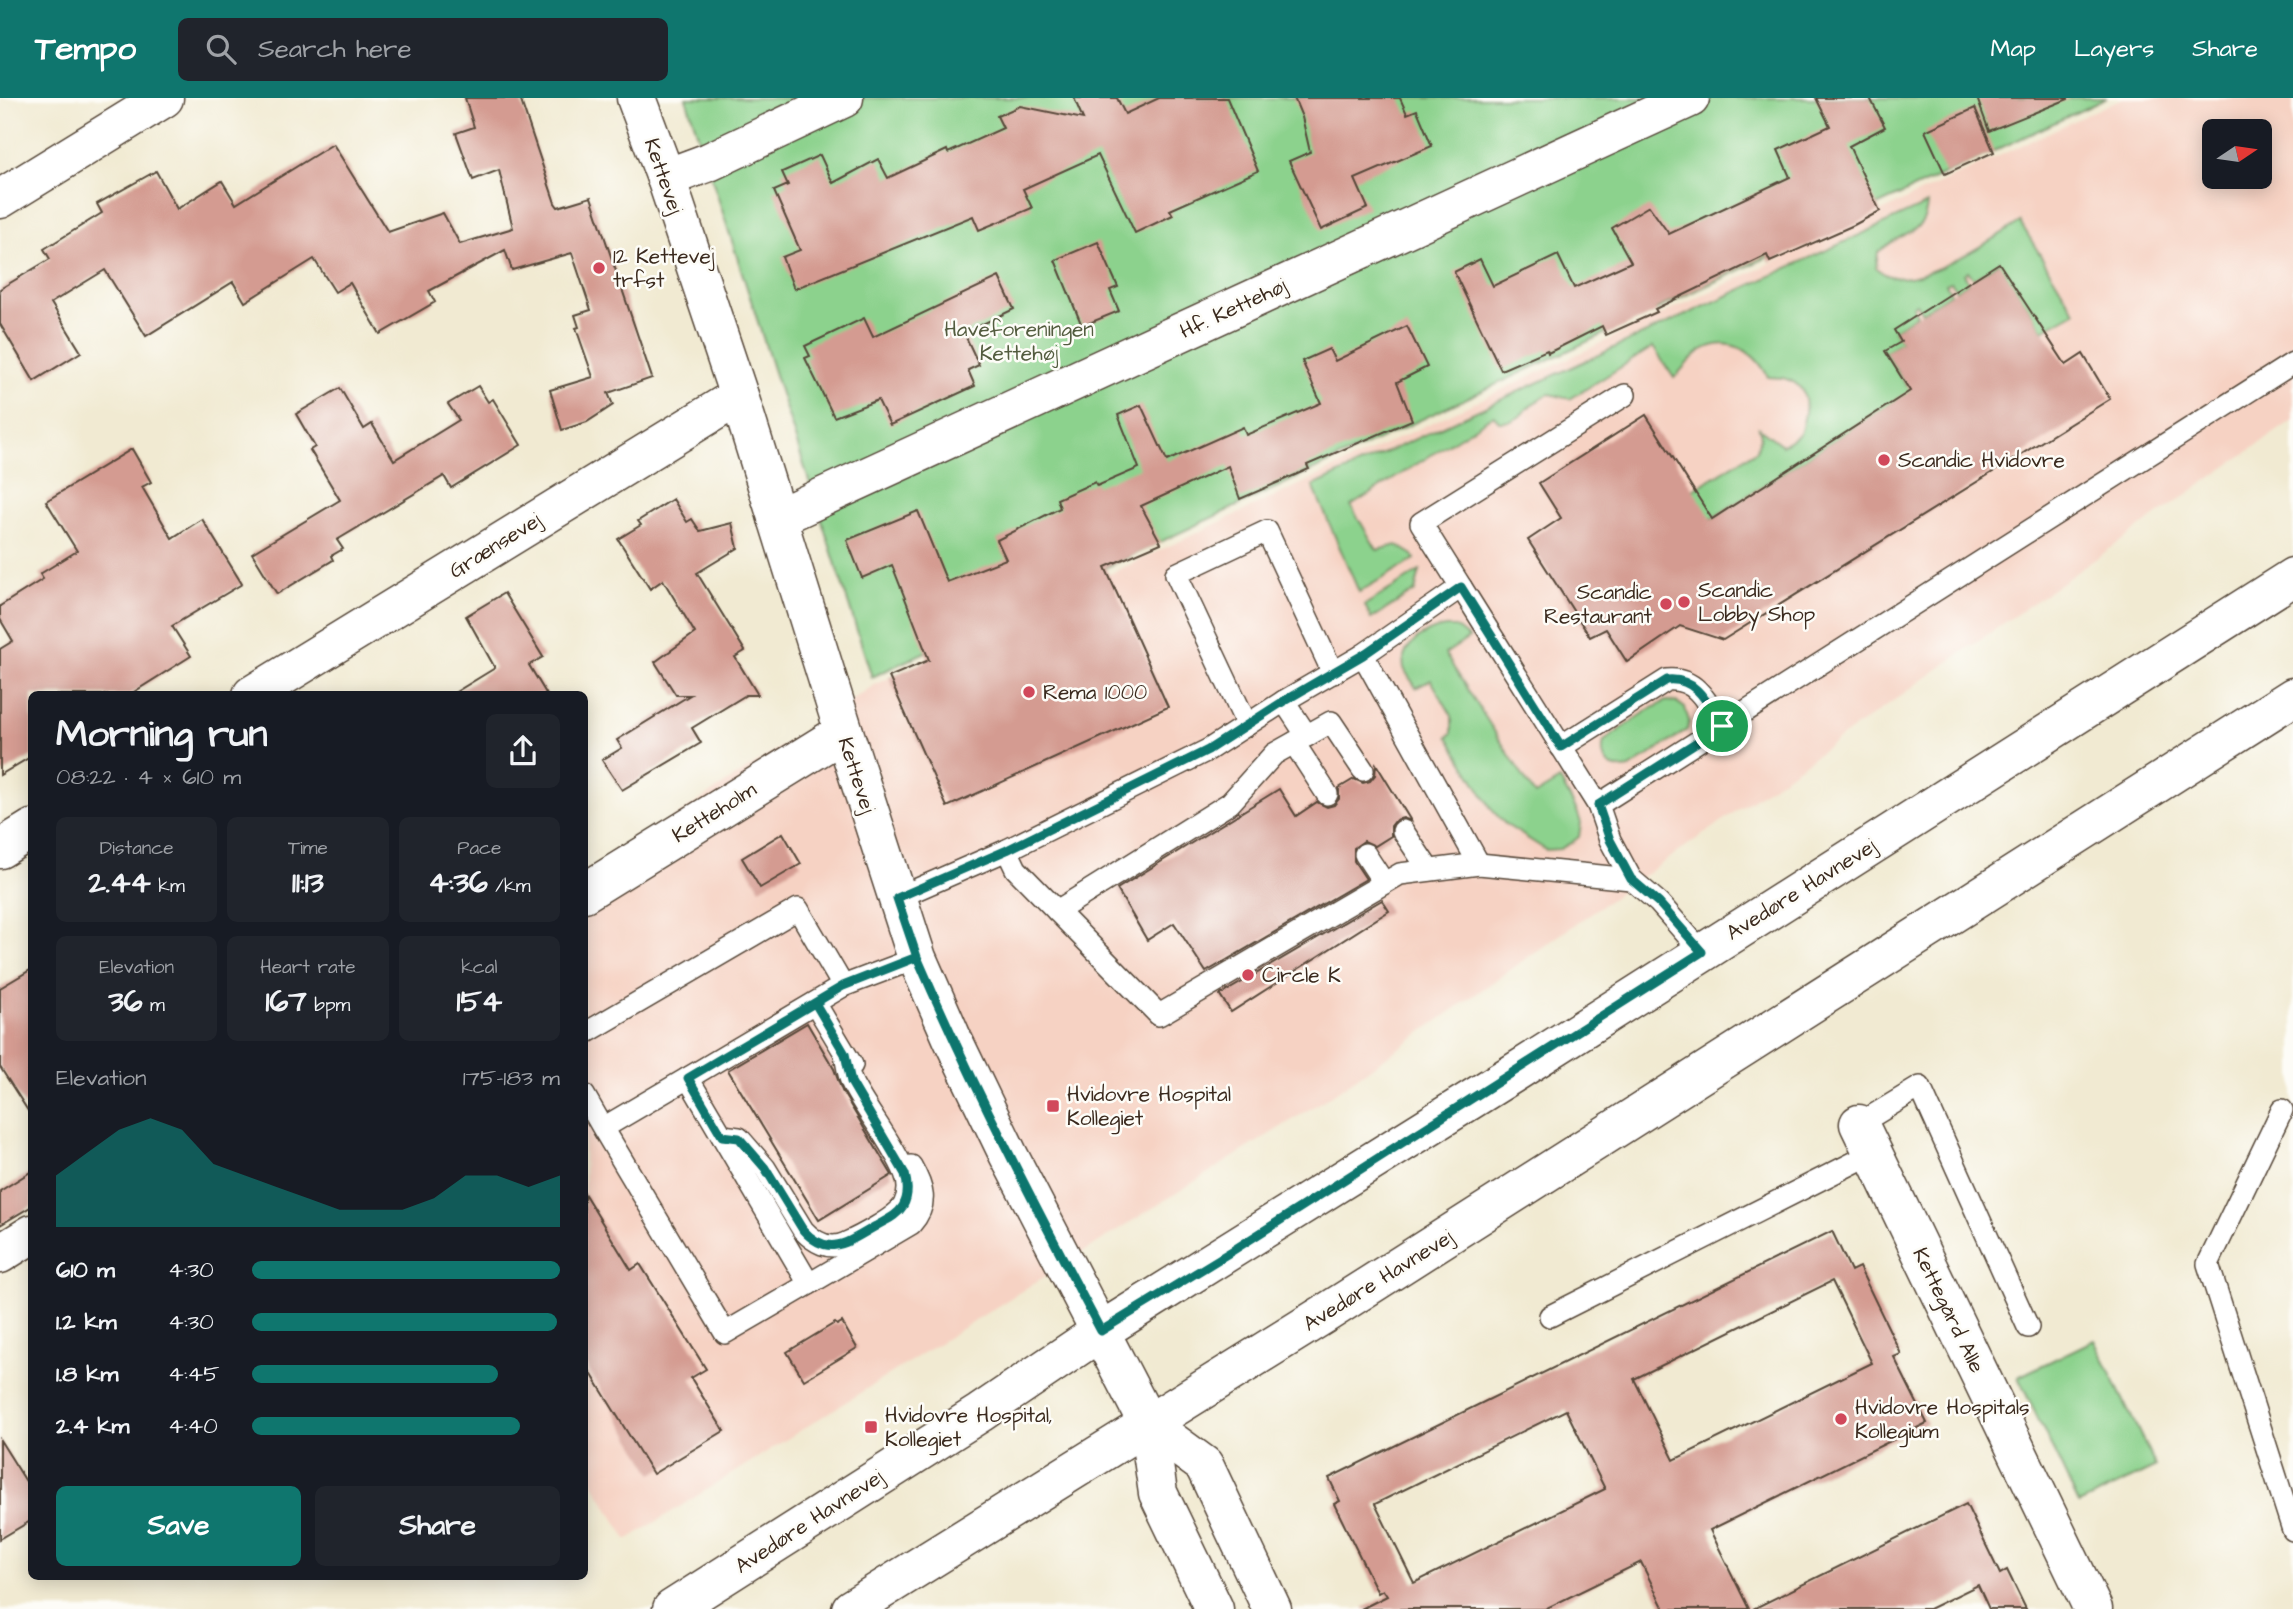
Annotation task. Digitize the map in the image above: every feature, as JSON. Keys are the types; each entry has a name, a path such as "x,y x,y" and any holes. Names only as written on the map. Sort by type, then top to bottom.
{"street":[{"path":"0,199 164,98"},
{"name":"Kettevej","path":"636,98 666,178 739,396 917,957 1007,1154 1148,1424"},
{"path":"666,178 709,162 844,98"},
{"name":"Hf. Kettehøj","path":"777,518 1690,98"},
{"name":"Grænsevej","path":"259,691 739,396"},
{"name":"Avedøre Havnevej","path":"672,1609 980,1412 1101,1331 1232,1251 2293,577"},
{"name":"Avedøre Havnevej","path":"851,1609 1338,1306 2293,697"},
{"name":"Ketteholm","path":"588,891 844,732"},
{"path":"0,849 28,832"},
{"name":"Kettegård Alle","path":"1866,1138 2093,1609"},
{"path":"0,1254 28,1236"},
{"path":"1148,1424 1158,1493 1214,1609"},
{"path":"1148,1424 1204,1465 1272,1609"}],"lane":[{"path":"1598,805 2293,363"},
{"path":"1625,395 1422,523 1598,805 1610,840 1631,879 1659,903 1702,952"},
{"path":"1247,725 1176,574 1267,531 1333,673"},
{"path":"897,898 1007,850 1208,750 1363,655 1461,587"},
{"path":"1363,655 1479,864"},
{"path":"1561,747 1667,680 1679,679 1692,683 1722,726"},
{"path":"1284,701 1327,794"},
{"path":"1057,911 1230,803 1274,754 1331,722 1363,770"},
{"path":"1403,831 1429,870"},
{"path":"1007,850 1016,869 1160,1015 1400,874 1479,864 1631,879"},
{"path":"1365,854 1384,883"},
{"path":"588,1032 798,909 843,986"},
{"path":"603,1128 843,986 917,957"},
{"path":"588,1103 724,1333 911,1224 923,1206 924,1194 920,1184 815,1003"},
{"path":"722,1136 739,1138 765,1168 803,1230 811,1239 821,1244 844,1244 896,1214 907,1196 905,1174 851,1082 845,1054"},
{"path":"688,1078 809,1284"},
{"path":"1550,1317 1866,1138 1920,1087 2028,1327"},
{"path":"2282,1110 2208,1264 2293,1530"}],"shaded area":[{"path":"2122,98 2293,98 2293,420 1335,1093 627,1540 588,1474 588,874 876,684"}],"green space":[{"name":"Haveforeningen Kettehøj","path":"686,98 2107,98 872,677"},
{"path":"1927,204 1922,223 1878,252 1876,268 1884,274 1903,278 1920,275 1956,260 2020,222 2075,312 2043,330 1998,263 1974,279 1968,271 1964,274 1969,282 1956,290 1951,282 1946,284 1951,293 1922,312 1916,303 1912,306 1916,315 1894,330 1901,342 1885,351 1906,385 1949,418 1900,398 1674,543 1686,490 1696,488 1756,451 1761,436 1759,428 1782,445 1800,434 1805,402 1804,395 1795,383 1784,378 1768,377 1756,360 1740,348 1721,344 1711,346 1693,357 1674,378 1653,347 1570,399 1547,395 1511,421 1499,422 1494,415 1351,506 1377,550 1397,545 1415,559 1359,592 1313,486"},
{"path":"1420,571 1415,591 1371,619 1365,605"},
{"path":"1455,627 1469,638 1445,654 1535,795 1560,780 1581,823 1579,837 1571,843 1560,849 1546,850 1505,824 1492,810 1448,737 1452,733 1452,716 1431,680 1416,688 1406,673 1404,660 1410,646 1430,631"},
{"path":"1666,701 1676,702 1685,708 1689,721 1687,730 1630,768 1617,768 1608,764 1603,754 1604,741"},
{"path":"2094,1340 2156,1467 2079,1504 2018,1377"}],"building":[{"path":"465,98 520,98 555,203 558,207 591,197 652,378 608,393 613,405 587,422 562,430 550,390 593,377 576,328 579,327 575,315 591,310 572,253 512,270 505,250 429,291 435,302 380,334 350,283 335,292 314,259 245,302 233,282 146,336 105,270 51,303 81,352 34,381 0,324 0,289 50,259 44,249 102,213 97,204 156,171 177,209 222,181 236,204 333,144 388,232 443,213 460,244 513,228 499,170 473,180 456,133 474,127"},
{"path":"1074,98 1117,98 1125,114 1159,98 1227,98 1258,171 1170,210 1173,215 1135,233 1098,155 1023,189 1032,208 979,230 973,216 794,289 782,257 800,250 774,191 788,185 782,172 820,155 833,183 878,159 888,178 947,150 948,153 1003,128 997,116 1020,106 1083,119"},
{"path":"1294,98 1400,98 1407,114 1417,110 1432,146 1355,179 1368,208 1321,230 1289,161 1310,152 1302,117"},
{"path":"1816,98 1870,98 1885,127 1849,146 1880,211 1770,262 1767,255 1606,335 1602,326 1548,353 1547,350 1501,370 1454,272 1480,259 1493,286 1558,255 1574,288 1631,262 1612,228 1649,206 1669,234 1790,177 1778,150 1830,126"},
{"path":"1977,98 2068,98 2068,99 1989,131"},
{"path":"1975,108 1994,152 1945,174 1925,131"},
{"path":"1098,242 1118,287 1110,290 1119,311 1082,326 1055,260"},
{"name":"Scandic Hvidovre","path":"1999,263 2066,365 2083,354 2110,399 1723,640 1680,626 1627,662 1606,629 1590,637 1528,540 1561,518 1539,483 1646,415 1712,519 1910,391 1885,351 1901,342 1894,330"},
{"path":"999,277 1014,309 964,333 979,365 968,370 975,386 890,425 878,400 834,417 805,358 810,356 805,346 864,318 873,337"},
{"path":"1407,326 1427,367 1397,382 1412,420 1307,465 1309,469 1240,499 1228,466 1141,506 1161,543 1105,567 1168,707 947,807 889,677 929,660 892,565 862,578 847,540 918,511 947,582 1006,559 997,540 1060,508 1057,499 1095,482 1097,486 1139,468 1118,415 1141,405 1167,461 1243,427 1246,435 1321,403 1302,361 1329,349 1335,361"},
{"path":"478,386 488,402 493,399 521,445 451,488 444,476 337,540 343,549 331,556 333,560 277,594 252,553 340,500 310,450 315,447 296,414 340,388 364,429 372,424 394,460 459,420 448,404"},
{"path":"132,449 151,482 142,487 172,538 202,519 242,584 172,626 191,656 135,691 28,691 28,758 0,775 0,649 13,641 0,619 0,606 43,579 40,574 77,551 46,501"},
{"path":"673,499 687,522 692,519 700,531 732,523 738,548 697,573 745,651 735,657 758,695 746,695 692,728 701,743 622,790 602,760 622,748 617,740 690,695 676,695 655,662 695,633 663,580 650,589 618,539 641,525 638,521"},
{"path":"504,593 543,657 529,665 545,691 458,691 495,668 466,616"},
{"path":"1376,764 1411,821 1403,818 1396,820 1391,826 1391,836 1375,846 1364,841 1354,848 1354,861 1366,879 1206,972 1174,923 1147,940 1117,889 1279,789 1296,816 1317,802 1327,807 1334,805 1339,799 1339,788 1354,779 1363,783 1370,781 1375,775"},
{"path":"783,833 801,864 760,888 742,858"},
{"path":"1382,900 1389,911 1231,1012 1220,995"},
{"path":"28,971 28,1111 0,1067 0,988"},
{"path":"807,1023 834,1069 842,1091 892,1175 819,1220 728,1070"},
{"path":"28,1174 28,1208 0,1225 0,1191"},
{"path":"588,1200 631,1270 640,1264 706,1369 691,1378 724,1431 653,1474 588,1368"},
{"name":"Hvidovre Hospitals Kollegium","path":"1832,1231 1851,1271 1859,1267 1901,1354 1894,1357 1927,1423 1710,1530 1749,1609 1664,1609 1641,1562 1545,1609 1361,1609 1387,1596 1383,1590 1378,1593 1334,1504 1340,1501 1329,1478","holes":["1832,1281 1872,1363 1674,1460 1634,1379","1566,1410 1605,1489 1414,1583 1375,1504"]},
{"path":"842,1322 857,1348 804,1380 787,1352 835,1323 837,1325"},
{"path":"0,1440 28,1485 28,1522 0,1539"},
{"path":"1966,1504 2000,1574 2007,1570 2026,1609 1989,1609 1978,1585 1929,1609 1753,1609"}],"place":[{"name":"12 Kettevej trfst","path":"599,268"},
{"name":"Scandic Hvidovre","path":"1884,460"},
{"name":"Scandic Lobby Shop","path":"1684,602"},
{"name":"Scandic Restaurant","path":"1666,604"},
{"name":"Rema 1000","path":"1029,692"},
{"name":"Circle K","path":"1248,975"},
{"name":"Hvidovre Hospital Kollegiet","path":"1053,1106"},
{"name":"Hvidovre Hospitals Kollegium","path":"1841,1419"},
{"name":"Hvidovre Hospital, Kollegiet","path":"871,1427"}],"route":[{"path":"1722,726 1598,805 1610,840 1631,879 1659,903 1702,952 1232,1251 1101,1331 1007,1154 917,957 843,986 815,1003 845,1054 851,1082 905,1174 908,1185 903,1206 896,1214 844,1244 833,1246 811,1239 765,1168 739,1138 722,1136 688,1078 843,986 917,957 897,898 1007,850 1208,750 1363,655 1461,587 1561,747 1667,680 1679,679 1692,683 1722,726"}]}
